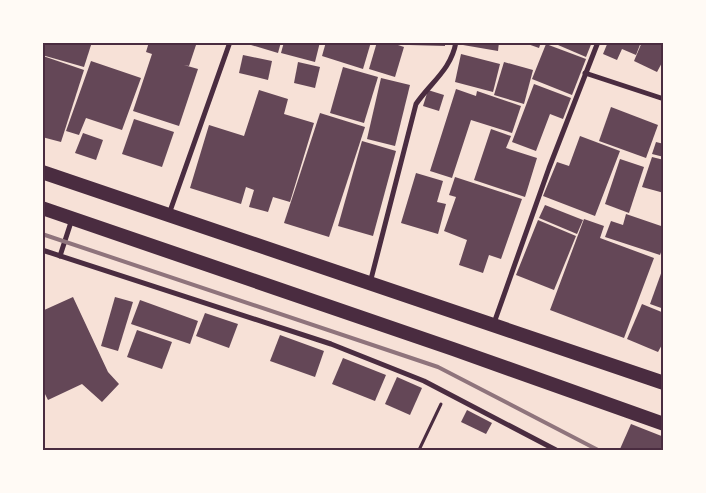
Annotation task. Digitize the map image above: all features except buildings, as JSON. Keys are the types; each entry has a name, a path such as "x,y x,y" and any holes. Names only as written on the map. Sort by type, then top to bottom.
{"highway":[{"path":"42,172 664,383"},
{"path":"42,208 453,349 664,424"}],"street":[{"path":"169,214 230,42"},
{"path":"370,284 416,104 427,88 448,66 453,57 456,42"},
{"path":"493,326 549,168 598,42"},
{"path":"585,74 664,99"},
{"path":"60,256 72,218"},
{"path":"42,250 331,344 424,381 556,450"}],"path":[{"path":"419,450 446,392"}],"railway":[{"path":"42,234 438,367 598,450"}]}
